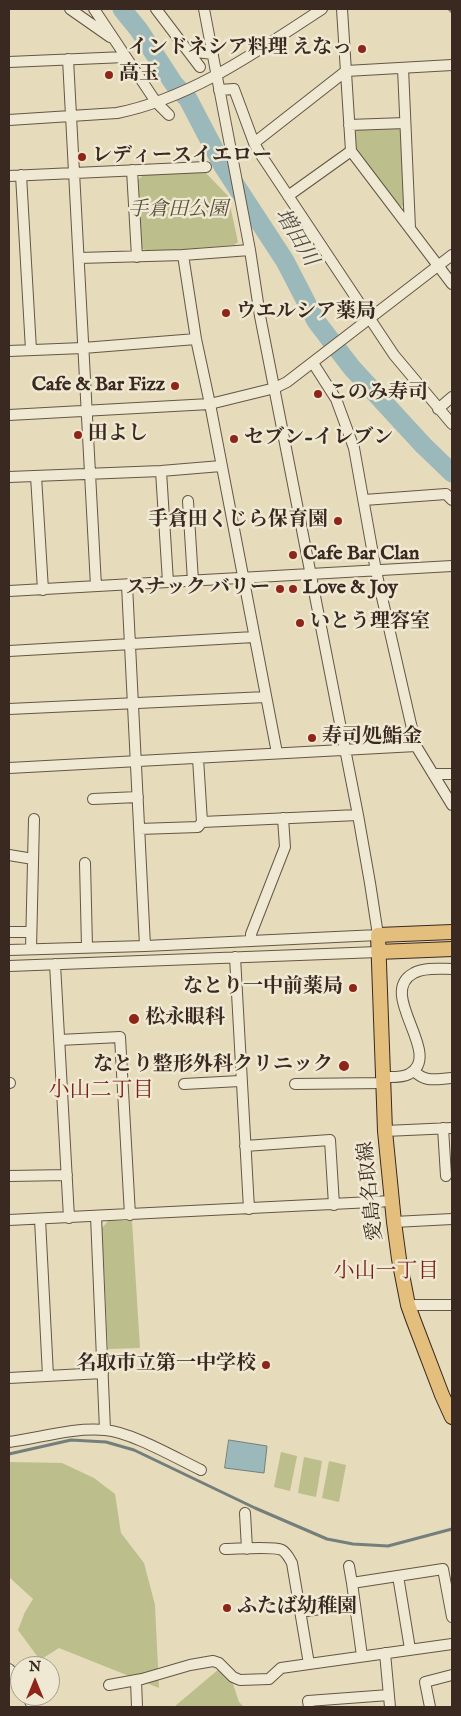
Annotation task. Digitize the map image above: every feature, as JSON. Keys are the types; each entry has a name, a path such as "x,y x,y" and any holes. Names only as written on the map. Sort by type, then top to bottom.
{"main road":[{"path":"378,935 452,932"},
{"name":"愛島名取線","path":"378,935 385,1131 394,1222 408,1305 452,1417"},
{"path":"378,952 452,949"}],"street":[{"path":"70,9 112,39"},
{"path":"94,9 112,39 169,115"},
{"path":"156,9 200,67"},
{"path":"9,950 145,946 378,935 358,815 260,316 250,250 216,75 207,9"},
{"path":"9,120 117,113 160,101 216,75 322,9"},
{"path":"342,9 351,151 452,284"},
{"path":"188,51 213,54"},
{"path":"9,62 125,57"},
{"path":"68,59 96,586"},
{"path":"254,143 346,71 452,65"},
{"path":"403,68 410,228"},
{"path":"220,95 234,89 254,143 368,319 394,356 452,424"},
{"path":"349,125 405,123"},
{"path":"288,196 351,151"},
{"path":"9,176 206,167"},
{"path":"132,170 137,257"},
{"path":"21,175 31,350"},
{"path":"79,258 183,255 250,250"},
{"path":"183,255 196,339 277,753"},
{"path":"9,415 210,404 275,388 286,382 452,255"},
{"path":"9,351 83,348 196,339"},
{"path":"312,362 336,399 354,448 376,571 416,746 452,804"},
{"path":"438,409 452,397"},
{"path":"9,476 160,471 221,466"},
{"path":"160,471 168,582"},
{"path":"36,476 43,590"},
{"path":"364,500 446,494 452,500"},
{"path":"188,501 193,581"},
{"path":"9,591 452,566"},
{"path":"127,585 145,946"},
{"path":"9,650 254,637"},
{"path":"9,709 266,697"},
{"path":"9,768 416,746"},
{"path":"140,829 198,827 202,822 198,758"},
{"path":"434,774 452,774"},
{"path":"93,799 138,797"},
{"path":"202,822 358,815"},
{"path":"251,941 251,934 285,847 283,818"},
{"path":"31,949 34,819"},
{"path":"9,855 33,859"},
{"path":"85,863 87,947"},
{"path":"9,932 31,932"},
{"path":"9,966 378,952"},
{"path":"235,957 240,1081 249,1209"},
{"path":"55,964 69,1218"},
{"path":"295,1084 383,1080 403,1076 414,1071 419,1061 420,1052 409,1023 402,996 402,986 408,976 420,970 452,969"},
{"path":"60,1040 120,1037 130,1215"},
{"path":"414,1071 421,1078 428,1080 452,1078"},
{"path":"184,1084 240,1081"},
{"path":"385,1131 448,1128 446,1176"},
{"path":"245,1146 330,1140 334,1205"},
{"path":"9,1176 67,1174"},
{"path":"9,1220 392,1201"},
{"path":"96,1216 105,1430"},
{"path":"40,1219 48,1376"},
{"path":"394,1222 452,1219"},
{"path":"408,1305 452,1305"},
{"path":"9,1378 103,1373"},
{"path":"9,1442 72,1431 105,1430 127,1435 200,1470"},
{"path":"245,1513 248,1549"},
{"path":"225,1550 281,1550 288,1555 292,1563 309,1664"},
{"path":"349,1566 362,1656"},
{"path":"352,1583 443,1569 452,1617"},
{"path":"398,1576 410,1649"},
{"path":"300,1612 355,1604"},
{"path":"109,1686 213,1661 219,1663 240,1680 269,1679 281,1668 452,1644"},
{"path":"385,1653 390,1707"},
{"path":"430,1707 426,1682 452,1675"},
{"path":"136,1680 137,1707"},
{"path":"309,1707 308,1702 389,1695"}],"green space":[{"path":"396,127 402,131 406,205 400,207 355,151 355,132 358,128"},
{"name":"手倉田公園","path":"205,172 228,196 238,242 234,245 149,252 140,247 138,180 144,174"},
{"path":"108,1221 132,1221 140,1348 108,1349 102,1228"},
{"path":"281,1452 297,1456 290,1491 274,1487"},
{"path":"304,1457 322,1461 316,1497 298,1493"},
{"path":"329,1461 346,1465 339,1502 322,1498"},
{"path":"9,1462 62,1463 94,1478 115,1494 121,1533 144,1563 155,1605 159,1688 59,1648 46,1656 37,1656 18,1630 25,1612 33,1599 9,1577"},
{"path":"226,1663 239,1702 244,1707 174,1707"}],"water":[{"path":"229,1440 267,1446 264,1473 225,1468"}],"waterway":[{"name":"増田川","path":"122,9 139,30 174,84 188,99 223,166 285,261 316,321 352,368 423,445 452,473"},
{"path":"449,9 452,12"},
{"path":"9,1454 71,1440 106,1442 134,1450 255,1508 327,1539 353,1544 388,1546 452,1529"}],"place":[{"name":"インドネシア料理 えなっ","path":"362,49"},
{"name":"高玉","path":"109,75"},
{"name":"レディースイエロー","path":"82,157"},
{"name":"ウエルシア薬局","path":"226,313"},
{"name":"Cafe & Bar Fizz","path":"175,386"},
{"name":"このみ寿司","path":"318,394"},
{"name":"田よし","path":"78,435"},
{"name":"セブン-イレブン","path":"234,439"},
{"name":"手倉田くじら保育園","path":"338,521"},
{"name":"Cafe Bar Clan","path":"293,555"},
{"name":"スナック バリー","path":"280,589"},
{"name":"Love & Joy","path":"293,589"},
{"name":"いとう理容室","path":"300,623"},
{"name":"寿司処鮨金","path":"312,738"},
{"name":"なとり一中前薬局","path":"353,988"},
{"name":"松永眼科","path":"134,1019"},
{"name":"なとり整形外科クリニック","path":"344,1066"},
{"name":"名取市立第一中学校","path":"266,1365"},
{"name":"ふたば幼稚園","path":"227,1608"}],"district":[{"name":"小山二丁目","path":"101,1092"},
{"name":"小山一丁目","path":"386,1273"}]}
